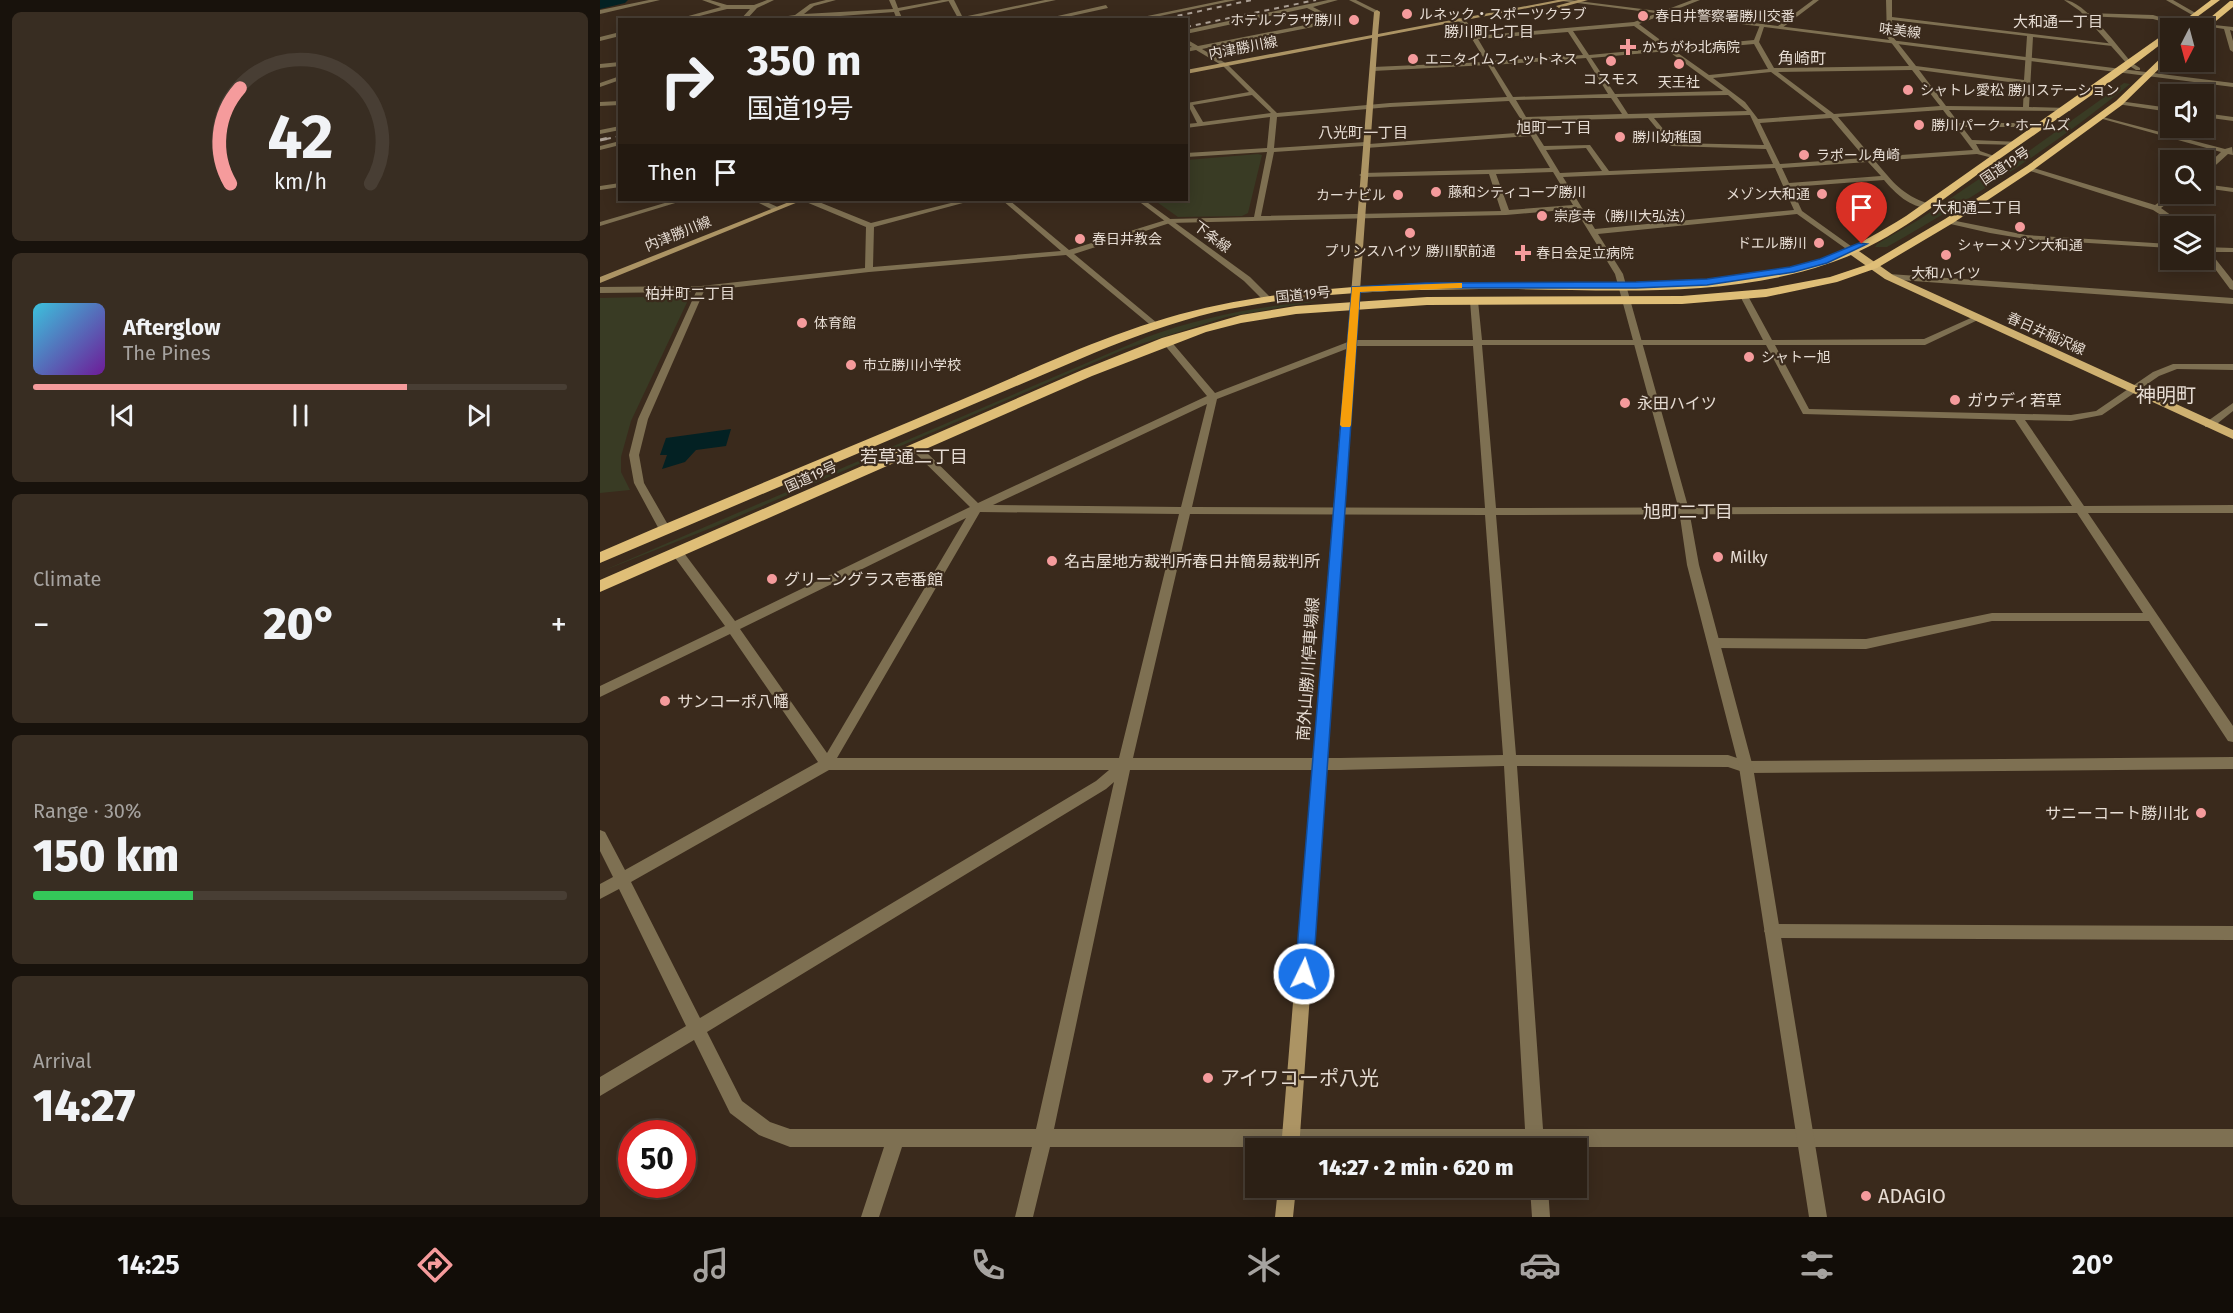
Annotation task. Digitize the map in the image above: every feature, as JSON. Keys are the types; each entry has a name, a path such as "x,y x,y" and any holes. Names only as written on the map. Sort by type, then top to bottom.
{"highway":[{"path":"2192,18 2214,1"},
{"path":"2214,19 2232,5"},
{"name":"国道19号","path":"600,558 1154,325 1210,309 1267,299 1355,289 1426,285 1622,285 1686,283 1753,277 1806,266 1852,251 1926,206 2046,125 2160,42"},
{"name":"国道19号","path":"600,586 1166,341 1202,329 1259,316 1355,305 1474,301 1626,302 1744,296 1812,285 1873,266 1949,221 2030,168 2119,103 2160,64"}],"main road":[{"name":"内津勝川線","path":"1462,22 1564,0"},
{"name":"内津勝川線","path":"1188,72 1585,0"},
{"name":"南外山勝川停車場線","path":"1290,1138 1377,12"},
{"name":"内津勝川線","path":"600,280 797,201"},
{"name":"春日井稲沢線","path":"1852,251 1888,277 2233,435"},
{"path":"1284,1217 1286,1198"}],"street":[{"path":"600,12 657,0"},
{"path":"705,0 727,7"},
{"path":"744,18 755,7 771,0"},
{"path":"796,18 812,5 833,0"},
{"path":"892,0 899,18"},
{"path":"796,18 896,10 951,0 960,18"},
{"path":"966,18 1053,0"},
{"path":"1055,18 1107,10 1108,0"},
{"path":"1177,9 1179,0"},
{"path":"1139,18 1233,0"},
{"path":"1188,32 1335,0"},
{"path":"1352,0 1377,12"},
{"name":"味美線","path":"1557,0 2030,60 2126,68"},
{"path":"1474,38 1635,24 1697,0"},
{"path":"1780,27 1816,0"},
{"path":"1889,0 1890,37 1977,152"},
{"path":"2067,0 2086,15 2112,44 2126,68 2150,75 2233,85"},
{"path":"2169,0 2196,15"},
{"path":"1188,49 1336,21 1308,6"},
{"path":"684,18 727,7 755,7"},
{"path":"1013,8 1018,14"},
{"path":"2086,15 2153,17 2160,20"},
{"path":"1888,18 2112,44"},
{"path":"1462,22 1619,274 1684,510 1693,564 1746,767 1818,1217"},
{"path":"1635,24 1710,77 1752,112 1799,212 1852,251"},
{"path":"1756,42 1763,26"},
{"path":"2214,27 2230,28 2233,50"},
{"path":"1570,30 1626,116"},
{"path":"2026,109 2025,82 2030,60 2030,34"},
{"path":"600,40 618,35"},
{"path":"600,40 618,40"},
{"path":"1188,42 1225,65 1274,113"},
{"path":"1373,69 1489,64 1756,42"},
{"path":"1756,42 1772,70 1834,117 1886,178 1908,199 1926,206"},
{"path":"600,66 618,64"},
{"path":"1710,77 1772,70 1914,68 2025,82"},
{"path":"600,85 618,80"},
{"path":"1201,124 1189,104 1253,93"},
{"path":"1188,126 1274,113 1511,98 1730,93"},
{"path":"600,104 618,103"},
{"path":"2119,103 2160,109"},
{"path":"1756,121 1945,108 2068,110"},
{"path":"1523,119 1752,112"},
{"path":"1257,219 1270,150 1274,113"},
{"path":"1649,115 1673,146 1768,147"},
{"path":"2214,116 2233,119"},
{"path":"2101,117 2230,152"},
{"path":"1957,125 2046,125"},
{"path":"600,132 618,128"},
{"path":"1188,155 1532,134"},
{"path":"1969,141 2019,143"},
{"path":"600,148 618,144"},
{"path":"1541,148 1588,146 1607,173"},
{"path":"2214,164 2230,152 2233,146"},
{"path":"1363,175 1492,172 1607,173 1777,166 1977,152 1995,158"},
{"path":"2030,168 2156,208 2168,216"},
{"path":"1492,172 1506,213"},
{"path":"1785,185 1886,178"},
{"path":"600,188 618,185"},
{"path":"2214,187 2233,190"},
{"path":"600,225 678,201"},
{"path":"759,201 776,208"},
{"path":"811,201 870,226 966,201"},
{"path":"1006,201 1154,325"},
{"name":"下条線","path":"1141,201 1247,279 1267,299"},
{"path":"2156,208 2162,204"},
{"path":"600,290 701,289 869,270 1067,252 1169,221 1506,213 1576,207"},
{"path":"1592,232 1799,212"},
{"path":"1949,221 2026,237 2160,245"},
{"path":"869,270 870,226"},
{"path":"2214,249 2233,250"},
{"path":"2214,262 2233,287"},
{"path":"1888,277 2233,301"},
{"path":"665,530 639,483 634,455 643,419 701,289"},
{"path":"1744,296 1806,412 2071,418 2099,413 2156,374 2176,366 2233,367"},
{"path":"1474,301 1510,760 1535,1138"},
{"path":"600,692 977,508 1213,397 1353,343 1925,342 1976,319"},
{"path":"1166,341 1213,397"},
{"path":"2220,366 2233,378"},
{"path":"1024,1217 1125,763 1213,397"},
{"path":"2210,425 2233,406"},
{"path":"2019,418 2233,737"},
{"path":"916,448 977,508 1338,512 2233,509"},
{"path":"827,764 977,508"},
{"path":"677,552 733,628 827,764"},
{"path":"1714,643 1866,644 1992,617 2152,617"},
{"path":"600,892 827,764 1321,764 1510,760 1728,761 1746,767 2233,763"},
{"path":"600,1087 1101,785 1125,763"},
{"path":"600,836 736,1107 765,1129 790,1138 895,1140 1043,1138 1245,1143"},
{"path":"1772,931 2233,933"},
{"path":"1587,1142 1804,1136 2233,1138"},
{"path":"870,1217 895,1140"},
{"path":"1540,1198 1541,1217"}],"green space":[{"path":"2124,83 2130,84 2072,129 2012,171 1887,247 1875,247 2016,154 2022,156"},
{"path":"1262,155 1248,213 1242,216 1178,217 1155,201 1188,201 1188,160"},
{"path":"690,296 631,421 621,457 621,472 630,490 600,493 600,298"},
{"path":"1318,301 1226,317 1125,349 716,526 600,572 1147,337 1231,313"}],"water":[{"path":"731,429 726,446 696,450 685,462 662,469 667,455 660,455 666,438"}],"waterway":[{"path":"600,4 620,0"}],"railway":[{"path":"1167,18 1252,0"},
{"path":"1188,27 1316,0"},
{"path":"606,139 618,136"},
{"path":"600,140 613,137"}],"slow traffic":[{"path":"1346,425 1355,289 1426,285 1459,286"}],"place":[{"name":"ルネック・スポーツクラブ","path":"1407,14"},
{"name":"春日井警察署勝川交番","path":"1643,16"},
{"name":"ホテルプラザ勝川","path":"1354,20"},
{"name":"かちがわ北病院","path":"1628,47"},
{"name":"エニタイムフィットネス","path":"1413,59"},
{"name":"コスモス","path":"1611,61"},
{"name":"天王社","path":"1679,64"},
{"name":"シャトレ愛松 勝川ステーション","path":"1908,90"},
{"name":"勝川パーク・ホームズ","path":"1919,125"},
{"name":"勝川幼稚園","path":"1620,137"},
{"name":"ラポール角崎","path":"1804,155"},
{"name":"藤和シティコープ勝川","path":"1436,192"},
{"name":"メゾン大和通","path":"1822,194"},
{"name":"カーナビル","path":"1398,195"},
{"name":"崇彦寺（勝川大弘法）","path":"1542,216"},
{"name":"シャーメゾン大和通","path":"2020,227"},
{"name":"プリンスハイツ 勝川駅前通","path":"1410,233"},
{"name":"春日井教会","path":"1080,239"},
{"name":"ドエル勝川","path":"1819,243"},
{"name":"春日会足立病院","path":"1523,253"},
{"name":"大和ハイツ","path":"1946,255"},
{"name":"体育館","path":"802,323"},
{"name":"シャトー旭","path":"1749,357"},
{"name":"市立勝川小学校","path":"851,365"},
{"name":"ガウディ若草","path":"1955,400"},
{"name":"永田ハイツ","path":"1625,403"},
{"name":"Milky","path":"1718,557"},
{"name":"名古屋地方裁判所春日井簡易裁判所","path":"1052,561"},
{"name":"グリーングラス壱番館","path":"772,579"},
{"name":"サンコーポ八幡","path":"665,701"},
{"name":"サニーコート勝川北","path":"2201,813"},
{"name":"アイワコーポ八光","path":"1208,1078"},
{"name":"ADAGIO","path":"1866,1196"}],"district":[{"name":"大和通一丁目","path":"2058,22"},
{"name":"勝川町七丁目","path":"1489,32"},
{"name":"角崎町","path":"1802,58"},
{"name":"旭町一丁目","path":"1554,128"},
{"name":"八光町一丁目","path":"1363,133"},
{"name":"大和通二丁目","path":"1977,208"},
{"name":"柏井町二丁目","path":"690,294"},
{"name":"神明町","path":"2166,395"},
{"name":"若草通二丁目","path":"914,457"},
{"name":"旭町二丁目","path":"1688,512"}],"route":[{"path":"1304,974 1338,512 1353,343 1355,289 1426,285 1636,285 1707,282 1791,270 1852,251 1862,244"}]}
